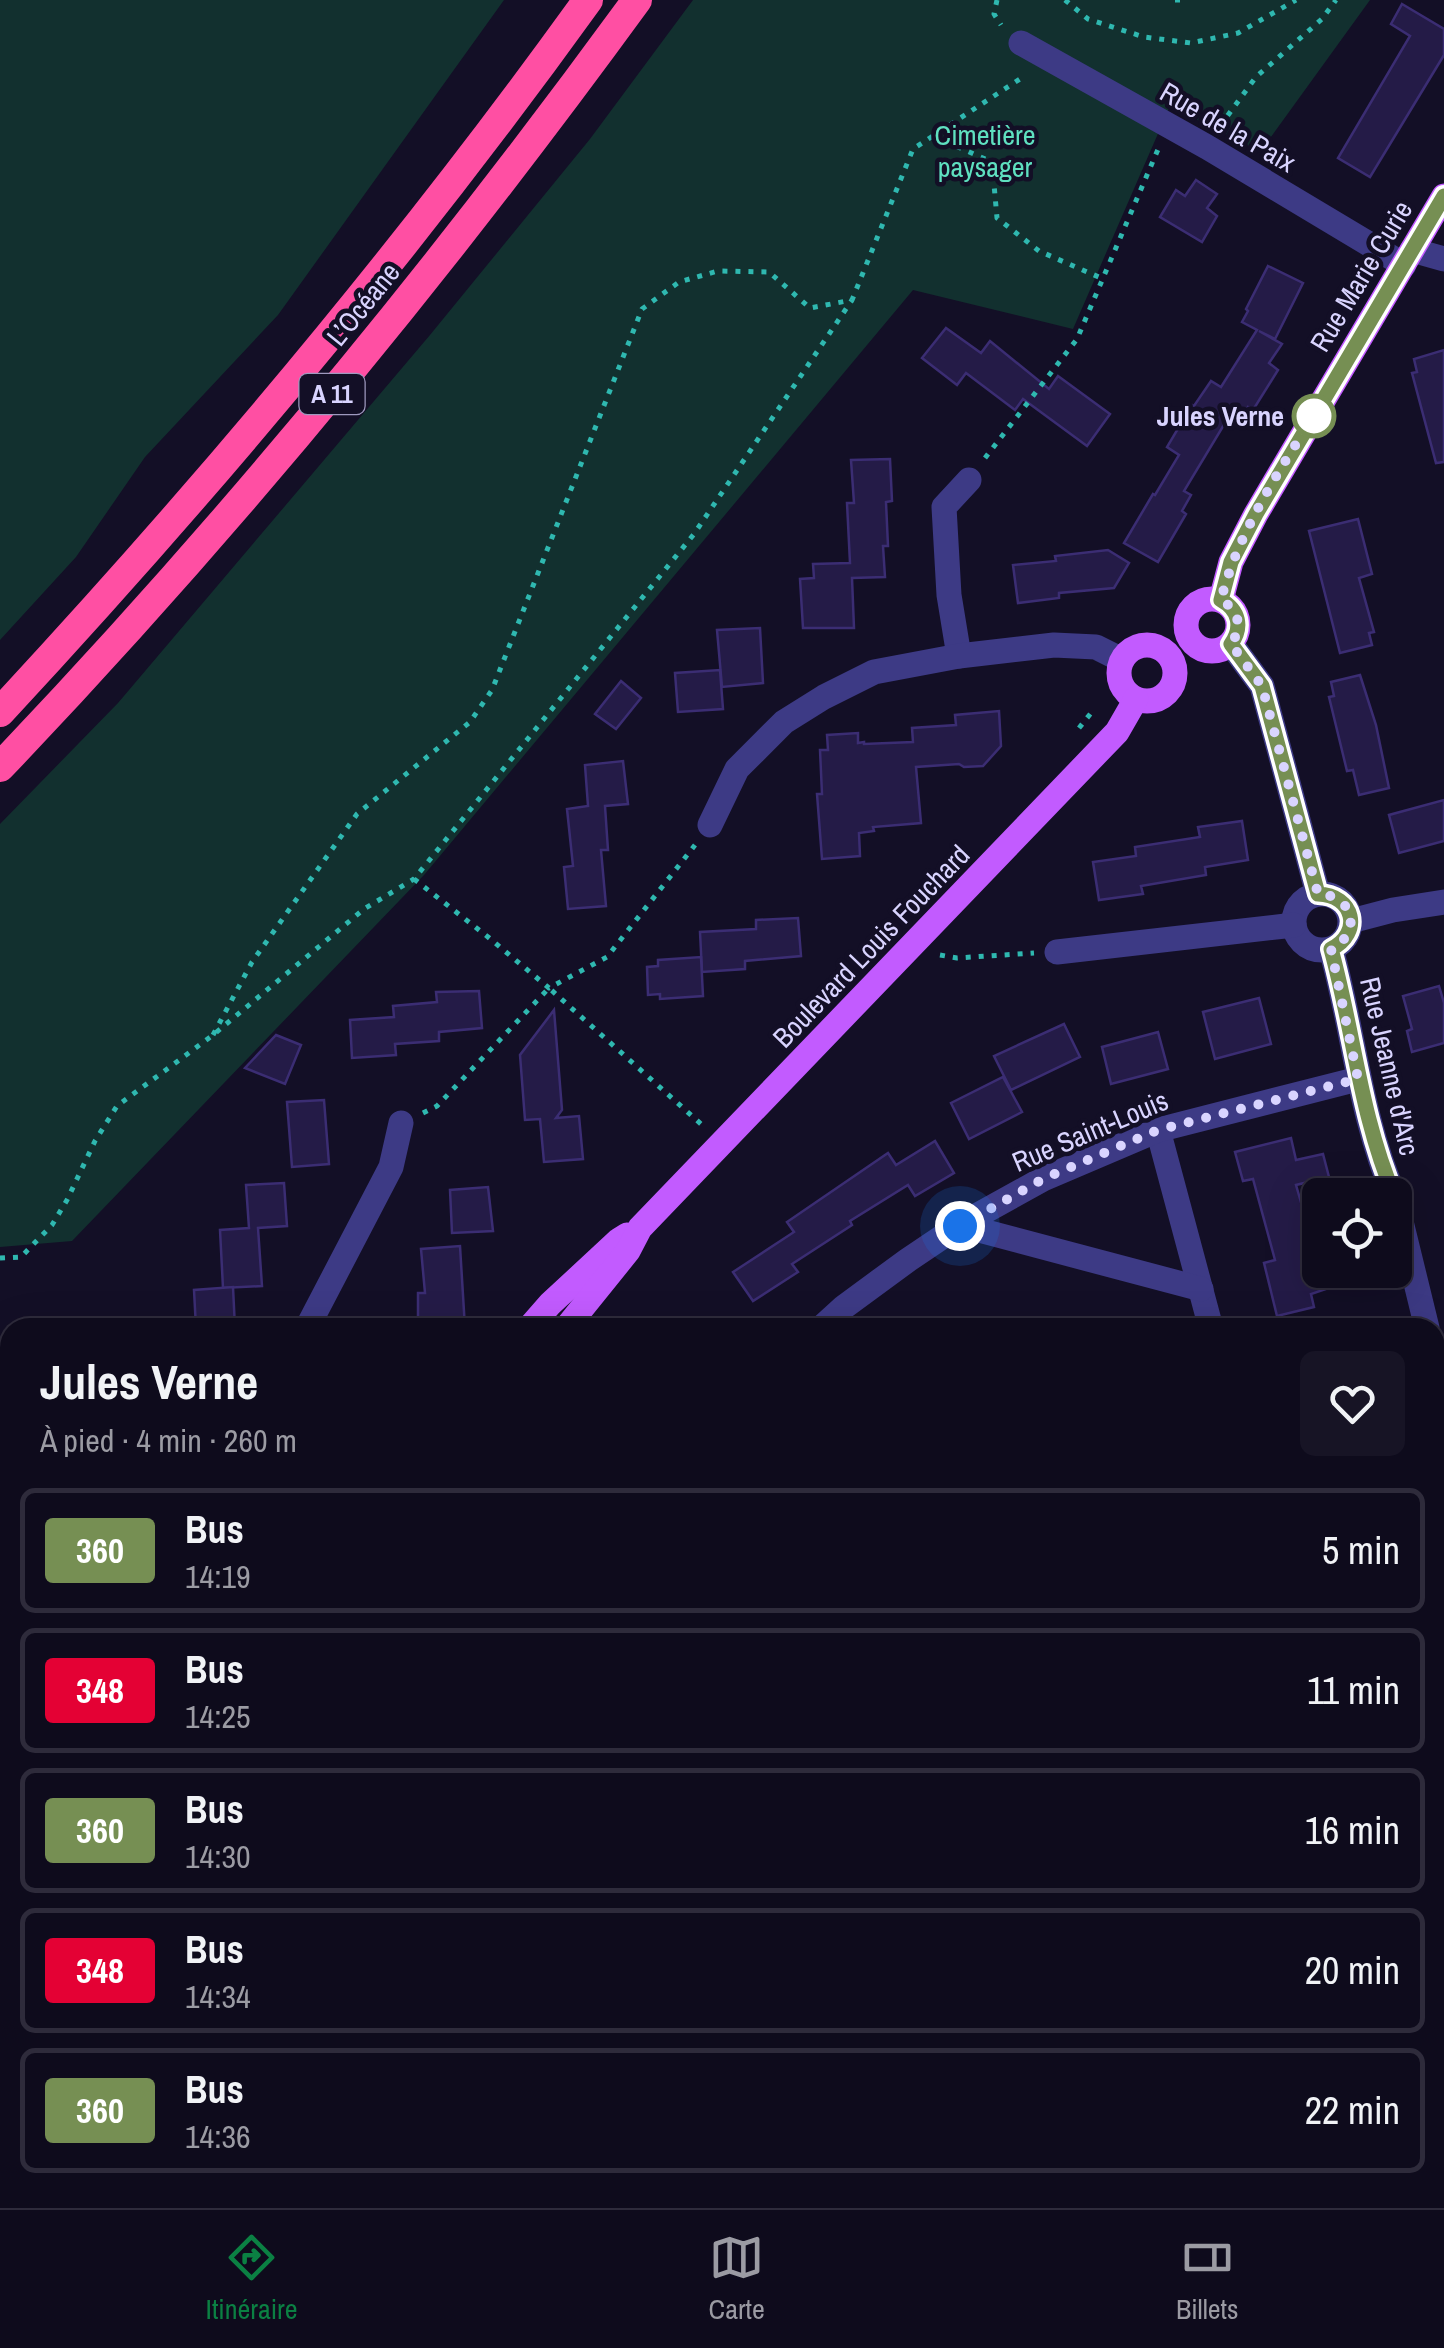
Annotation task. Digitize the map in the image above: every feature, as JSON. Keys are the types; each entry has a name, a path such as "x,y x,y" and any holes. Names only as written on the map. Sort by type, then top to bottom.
{"highway":[{"name":"L’Océane","path":"0,712 196,496 334,332 466,166 588,0"},
{"name":"L’Océane","path":"0,767 144,613 379,338 637,0"}],"main road":[{"name":"Rue Marie Curie","path":"1221,600 1231,562 1256,514 1441,207"},
{"path":"1136,698 1120,678 1127,652 1152,645 1165,630 1186,619 1196,604 1212,598 1221,600 1234,610 1239,628 1221,648 1202,649 1188,637 1186,619"},
{"path":"1152,645 1168,654 1174,678"},
{"name":"Boulevard Louis Fouchard","path":"538,1318 619,1240 640,1228 908,950 1117,732 1136,698 1160,697 1174,678 1221,648"},
{"name":"Boulevard Louis Fouchard","path":"574,1318 628,1251 640,1228"}],"street":[{"name":"Rue de la Paix","path":"1021,43 1408,258 1444,259"},
{"path":"959,656 948,596 944,507 969,480"},
{"path":"710,824 737,769 784,722 874,672 1054,644 1096,647 1122,660"},
{"path":"1221,648 1262,686 1318,894"},
{"path":"1057,952 1294,925 1297,908 1318,894 1341,900 1351,921 1444,902"},
{"name":"Rue Jeanne d'Arc","path":"1294,925 1300,941 1322,951 1346,938 1351,921"},
{"name":"Rue Jeanne d'Arc","path":"1331,949 1358,1079 1386,1178"},
{"name":"Rue Saint-Louis","path":"831,1318 908,1260 1043,1179 1158,1130 1358,1079"},
{"path":"312,1318 392,1166 400,1124"},
{"path":"1158,1130 1208,1318"},
{"path":"960,1226 1201,1289"},
{"name":"Rue Jeanne d'Arc","path":"1412,1268 1424,1318"}],"path":[{"path":"1064,0 1088,18 1144,36 1190,42 1238,33 1296,0"},
{"path":"1175,0 1184,0"},
{"path":"1207,147 1256,77 1322,19 1336,0"},
{"path":"0,1258 21,1257 52,1225 117,1106 213,1035 364,909 414,879 694,534 852,300 913,149 1050,59"},
{"path":"969,480 1078,338 1168,126"},
{"path":"934,136 992,162 997,218 1040,252 1102,279"},
{"path":"213,1035 252,962 357,814 470,722 492,690 642,309 680,282 718,271 769,272 810,308 852,300"},
{"path":"400,1124 437,1106 549,988 607,957 710,824"},
{"path":"414,879 549,988 701,1124"},
{"path":"908,950 957,958 1057,952"}],"green space":[{"path":"0,0 504,0 278,315 145,457 76,557 0,640"},
{"name":"Cimetière paysager","path":"693,0 1370,0 1260,152 1170,106 1073,329 913,290 424,875 72,1241 0,1247 0,824 118,703 430,335 590,139"}],"building":[{"path":"1402,4 1444,29 1444,55 1370,177 1338,158 1410,36 1391,24"},
{"path":"1196,180 1217,194 1207,208 1217,216 1202,242 1160,217 1176,190 1185,196"},
{"path":"1268,266 1303,283 1275,339 1259,331 1282,344 1269,363 1278,370 1253,410 1248,407 1241,419 1231,413 1184,491 1191,495 1182,511 1186,514 1158,562 1124,543 1179,455 1167,447 1192,405 1211,381 1221,387 1257,330 1242,322"},
{"path":"946,328 981,353 990,341 1049,389 1058,376 1110,414 1087,446 1023,399 1015,410 966,373 957,385 922,358"},
{"path":"1444,350 1444,462 1436,463 1412,373 1417,372 1414,359"},
{"path":"890,459 892,501 886,502 885,577 852,578 854,628 803,628 800,579 814,578 813,564 850,563 847,503 854,503 851,460"},
{"path":"1358,519 1372,574 1359,578 1374,632 1369,633 1372,645 1340,653 1309,531"},
{"path":"1108,550 1129,563 1114,588 1059,593 1059,598 1018,603 1013,565"},
{"path":"760,628 763,683 722,687 717,630"},
{"path":"720,670 723,709 678,712 675,673"},
{"path":"1360,675 1376,725 1389,788 1359,795 1353,770 1347,771 1329,697 1334,696 1331,682"},
{"path":"621,681 641,698 616,729 595,714"},
{"path":"999,711 1001,746 983,766 916,767 921,823 873,827 874,831 859,833 860,856 822,859 817,794 822,794 820,750 828,750 827,735 858,733 858,743 864,744 913,742 912,728 956,725 955,715"},
{"path":"623,761 628,804 605,806 608,850 601,850 606,906 568,909 564,867 573,866 567,809 588,806 585,765"},
{"path":"1444,800 1444,841 1399,853 1389,815"},
{"path":"1242,821 1248,860 1205,867 1206,875 1141,886 1143,894 1099,900 1093,862 1136,856 1135,847 1200,837 1198,827"},
{"path":"798,918 801,956 745,961 745,969 702,972 700,932 756,929 756,920"},
{"path":"701,957 703,996 660,999 660,994 648,995 647,967 658,966 658,960"},
{"path":"1439,986 1444,1003 1444,1043 1412,1052 1407,1031 1412,1029 1403,996"},
{"path":"479,991 482,1028 439,1032 439,1041 395,1044 396,1055 352,1058 350,1020 394,1017 393,1006 437,1002 436,992"},
{"path":"1259,998 1271,1044 1215,1059 1203,1012"},
{"path":"554,1010 562,1110 556,1118 579,1116 583,1159 544,1162 540,1119 525,1120 520,1055"},
{"path":"1064,1024 1080,1057 1011,1090 994,1056"},
{"path":"1158,1032 1168,1069 1111,1084 1102,1047"},
{"path":"276,1035 301,1045 285,1084 245,1068"},
{"path":"1003,1077 1022,1112 969,1139 951,1103"},
{"path":"324,1100 329,1164 292,1167 287,1102"},
{"path":"1291,1138 1296,1160 1323,1154 1329,1177 1302,1178 1302,1184 1296,1185 1302,1206 1302,1288 1326,1289 1311,1294 1314,1307 1277,1316 1264,1263 1275,1260 1253,1179 1243,1181 1235,1152"},
{"path":"935,1141 954,1173 915,1196 908,1185 850,1221 852,1225 792,1264 798,1272 753,1301 733,1272 794,1232 787,1222 888,1153 896,1165"},
{"path":"284,1183 287,1226 258,1228 262,1286 223,1288 220,1230 249,1228 246,1185"},
{"path":"488,1187 493,1231 452,1233 450,1190"},
{"path":"460,1246 464,1318 418,1318 418,1293 425,1293 421,1249"},
{"path":"233,1287 235,1318 195,1318 194,1290"}],"bus line":[{"name":"360","path":"1387,1178 1358,1079 1331,949 1346,938 1350,914 1341,900 1318,894 1262,686 1231,644 1239,628 1238,619 1234,610 1221,600 1231,562 1256,514 1444,196"}],"place":[{"name":"Jules Verne","path":"1314,416"}],"route":[{"path":"960,1226 1043,1179 1158,1130 1358,1079 1331,949 1346,938 1350,914 1341,900 1318,894 1262,686 1231,644 1239,628 1238,619 1234,610 1221,600 1231,562 1314,416"}]}
